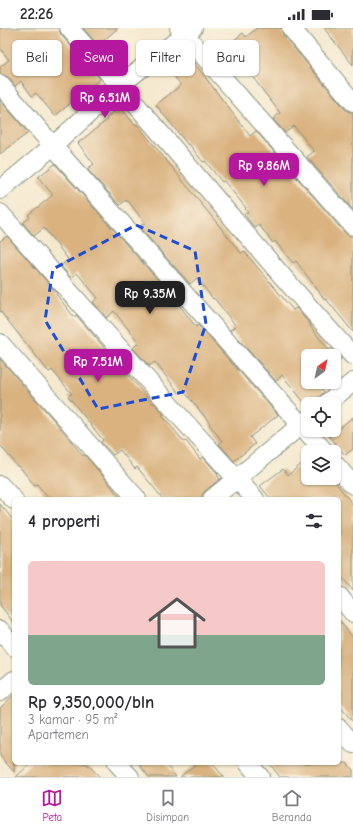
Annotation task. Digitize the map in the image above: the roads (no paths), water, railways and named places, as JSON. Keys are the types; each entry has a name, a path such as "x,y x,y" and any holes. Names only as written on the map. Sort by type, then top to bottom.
{"street":[{"path":"70,28 120,85 261,253 353,356"},
{"path":"291,28 353,102"},
{"path":"0,190 53,146 120,85 185,30 353,226"},
{"path":"0,84 53,146 301,418"},
{"path":"0,213 182,420 253,497"},
{"path":"0,344 135,497"},
{"path":"335,397 353,382"},
{"path":"214,497 301,425"},
{"path":"341,471 353,485"},
{"path":"0,485 12,498"},
{"path":"341,598 353,613"},
{"path":"0,630 12,645"},
{"path":"0,692 12,682"},
{"path":"341,730 353,744"},
{"path":"119,765 130,777"},
{"path":"250,765 260,777"}]}
